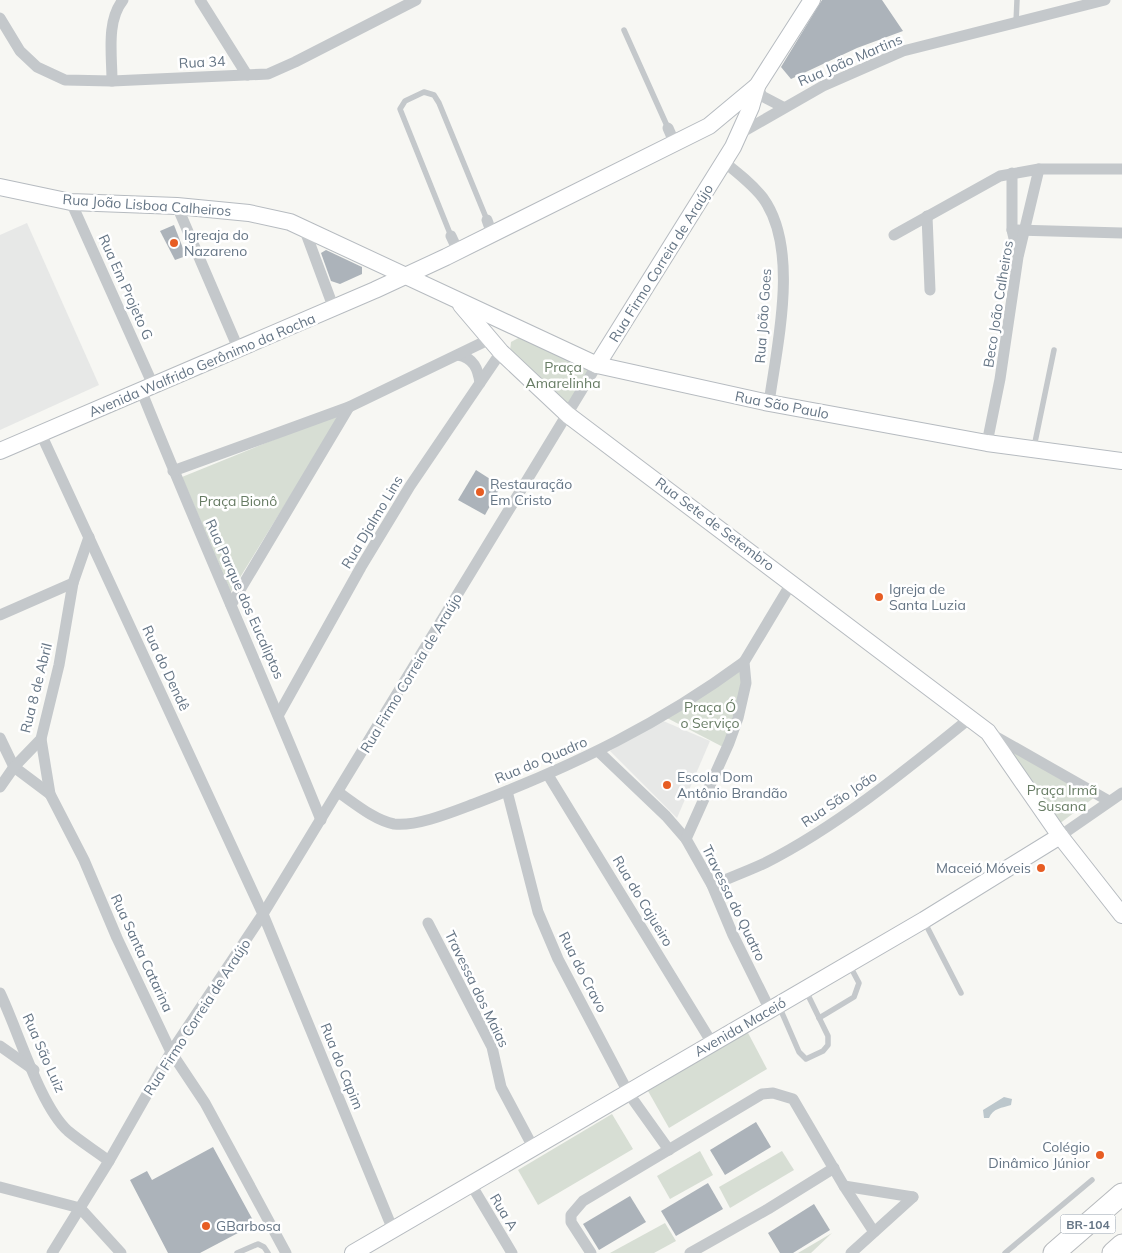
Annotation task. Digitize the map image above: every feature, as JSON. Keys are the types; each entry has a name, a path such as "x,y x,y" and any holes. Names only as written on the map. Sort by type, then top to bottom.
{"highway":[{"name":"BR-104","path":"1054,1253 1122,1194"},
{"name":"BR-104","path":"1113,1253 1122,1245"}],"street":[{"path":"112,82 113,22 115,12 123,0"},
{"path":"200,0 248,75"},
{"name":"Rua 34","path":"0,18 20,51 37,66 65,80 112,82 268,74 416,0"},
{"name":"Rua Firmo Correia de Araújo","path":"404,276 452,254 490,227 675,144 709,126 756,86 812,0"},
{"name":"Rua João Martins","path":"736,141 783,107 823,86 903,51 1105,0"},
{"path":"756,86 762,96 783,107"},
{"name":"Rua Firmo Correia de Araújo","path":"52,1253 109,1161 171,1052 263,914 597,365 724,162 736,141 751,107 756,86"},
{"path":"709,126 736,141"},
{"path":"668,128 675,144"},
{"name":"Rua João Goes","path":"724,162 746,179 763,198 777,224 782,251 780,329 769,403"},
{"path":"894,235 1000,176 1039,170 1122,169"},
{"name":"Beco João Calheiros","path":"987,443 1000,379 1018,258 1039,170"},
{"path":"1012,173 1012,230 1018,258"},
{"name":"Rua João Lisboa Calheiros","path":"0,187 72,202 177,206 248,214 290,222 456,300"},
{"name":"Rua Em Projeto G","path":"72,202 147,388"},
{"path":"177,206 238,348"},
{"path":"927,216 930,290"},
{"path":"304,228 334,309"},
{"path":"1012,230 1122,233"},
{"path":"435,290 440,267 452,254 451,236"},
{"path":"373,261 375,290"},
{"name":"Avenida Walfrido Gerônimo da Rocha","path":"0,451 238,348 334,309 404,276"},
{"name":"Rua São Paulo","path":"456,300 597,365 769,403 987,443 1122,461"},
{"name":"Rua Sete de Setembro","path":"456,300 501,352 568,415 792,582 988,732 1110,801"},
{"path":"501,352 499,346 501,335 511,328 517,329"},
{"path":"173,471 349,406 490,339"},
{"name":"Rua Djalmo Lins","path":"279,714 361,567 405,494 501,352"},
{"path":"458,355 471,361 478,369 480,384"},
{"name":"Rua Parque dos Eucaliptos","path":"147,388 173,471 279,714 321,820"},
{"path":"231,605 349,406"},
{"name":"Rua do Dendê","path":"40,434 263,914"},
{"name":"Rua 8 de Abril","path":"0,787 14,766 41,739 59,665 73,583 89,537"},
{"path":"686,839 729,743 738,718 746,683 744,662 792,582"},
{"path":"0,615 73,583"},
{"name":"Rua do Quadro","path":"338,792 363,810 394,824 408,823 447,814 548,775 599,752 699,695 744,662"},
{"name":"Rua São João","path":"712,885 765,863 809,837 900,776 970,718"},
{"name":"Rua Sete de Setembro","path":"988,732 1060,836 1122,915"},
{"name":"Rua Santa Catarina","path":"0,738 14,766 50,794"},
{"name":"Rua Santa Catarina","path":"41,739 50,794 84,860 117,938 171,1052 205,1102 286,1253"},
{"name":"Travessa do Quatro","path":"599,752 666,816 686,839 712,885 732,935 774,1007"},
{"name":"Rua do Cajueiro","path":"548,775 712,1044"},
{"name":"Rua do Cravo","path":"507,791 538,912 558,959 629,1094 669,1150"},
{"name":"Avenida Maceió","path":"353,1253 472,1186 924,920 1060,836 1122,793"},
{"name":"Rua do Capim","path":"263,914 393,1230"},
{"name":"Travessa dos Maias","path":"428,923 492,1047 501,1087 534,1149"},
{"name":"Rua São Luiz","path":"0,993 42,1091 59,1120 68,1131 109,1161"},
{"path":"0,1046 34,1070"},
{"path":"591,1253 571,1222 571,1215 574,1209 582,1201 762,1094 773,1093 793,1099 844,1186 874,1232"},
{"path":"690,1253 834,1168"},
{"name":"Rua A","path":"472,1186 512,1253"},
{"path":"844,1186 913,1197 850,1253"},
{"path":"0,1187 80,1208 121,1253"}],"lane":[{"path":"1016,23 1017,0"},
{"path":"624,30 668,128"},
{"path":"451,236 400,109 405,101 424,92 434,95 439,103 490,227"},
{"path":"1034,449 1054,350"},
{"path":"924,920 961,993"},
{"path":"819,1018 854,997 859,983 849,964"},
{"path":"774,1007 799,1052 806,1059 823,1051 828,1045 828,1036 806,989"},
{"path":"1005,1253 1092,1180"},
{"path":"237,1253 258,1244 264,1247 268,1253"}],"shaded area":[{"path":"27,223 99,385 0,430 0,235"},
{"name":"Escola Dom Antônio Brandão","path":"661,720 710,741 677,818 610,751"},
{"path":"1004,1097 1012,1099 1011,1105 995,1110 989,1118 984,1118 983,1110"}],"green space":[{"name":"Praça Amarelinha","path":"524,335 593,367 568,407 510,351 511,342"},
{"name":"Praça Bionô","path":"342,412 231,592 182,477"},
{"name":"Praça Ó o Serviço","path":"741,667 743,686 723,747 667,718"},
{"name":"Praça Irmã Susana","path":"1005,745 1095,797 1059,824"},
{"path":"747,1031 767,1069 669,1128 648,1091"},
{"path":"612,1114 633,1149 538,1205 518,1170"},
{"path":"700,1151 713,1175 670,1199 657,1176"},
{"path":"782,1151 794,1170 730,1208 719,1187"},
{"path":"665,1223 676,1241 654,1253 610,1253"},
{"path":"832,1233 811,1253 798,1253"}],"building":[{"path":"822,0 882,0 903,31 857,48 791,79 781,67"},
{"name":"Igreaja do Nazareno","path":"174,225 186,256 175,260 160,231"},
{"path":"326,250 362,267 362,274 340,284 331,281 321,253"},
{"name":"Restauração Em Cristo","path":"476,470 501,486 485,515 458,500"},
{"path":"756,1122 771,1147 725,1175 710,1150"},
{"path":"213,1147 255,1224 200,1253 168,1253 130,1180 147,1171 152,1180"},
{"path":"708,1183 723,1209 676,1236 661,1211"},
{"path":"630,1196 646,1222 599,1250 583,1224"},
{"path":"814,1204 830,1230 793,1253 780,1253 768,1233"}],"place":[{"name":"Igreaja do Nazareno","path":"174,243"},
{"name":"Restauração Em Cristo","path":"480,492"},
{"name":"Igreja de Santa Luzia","path":"879,597"},
{"name":"Escola Dom Antônio Brandão","path":"667,785"},
{"name":"Maceió Móveis","path":"1041,868"},
{"name":"Colégio Dinâmico Júnior","path":"1100,1155"},
{"name":"GBarbosa","path":"206,1226"}]}
